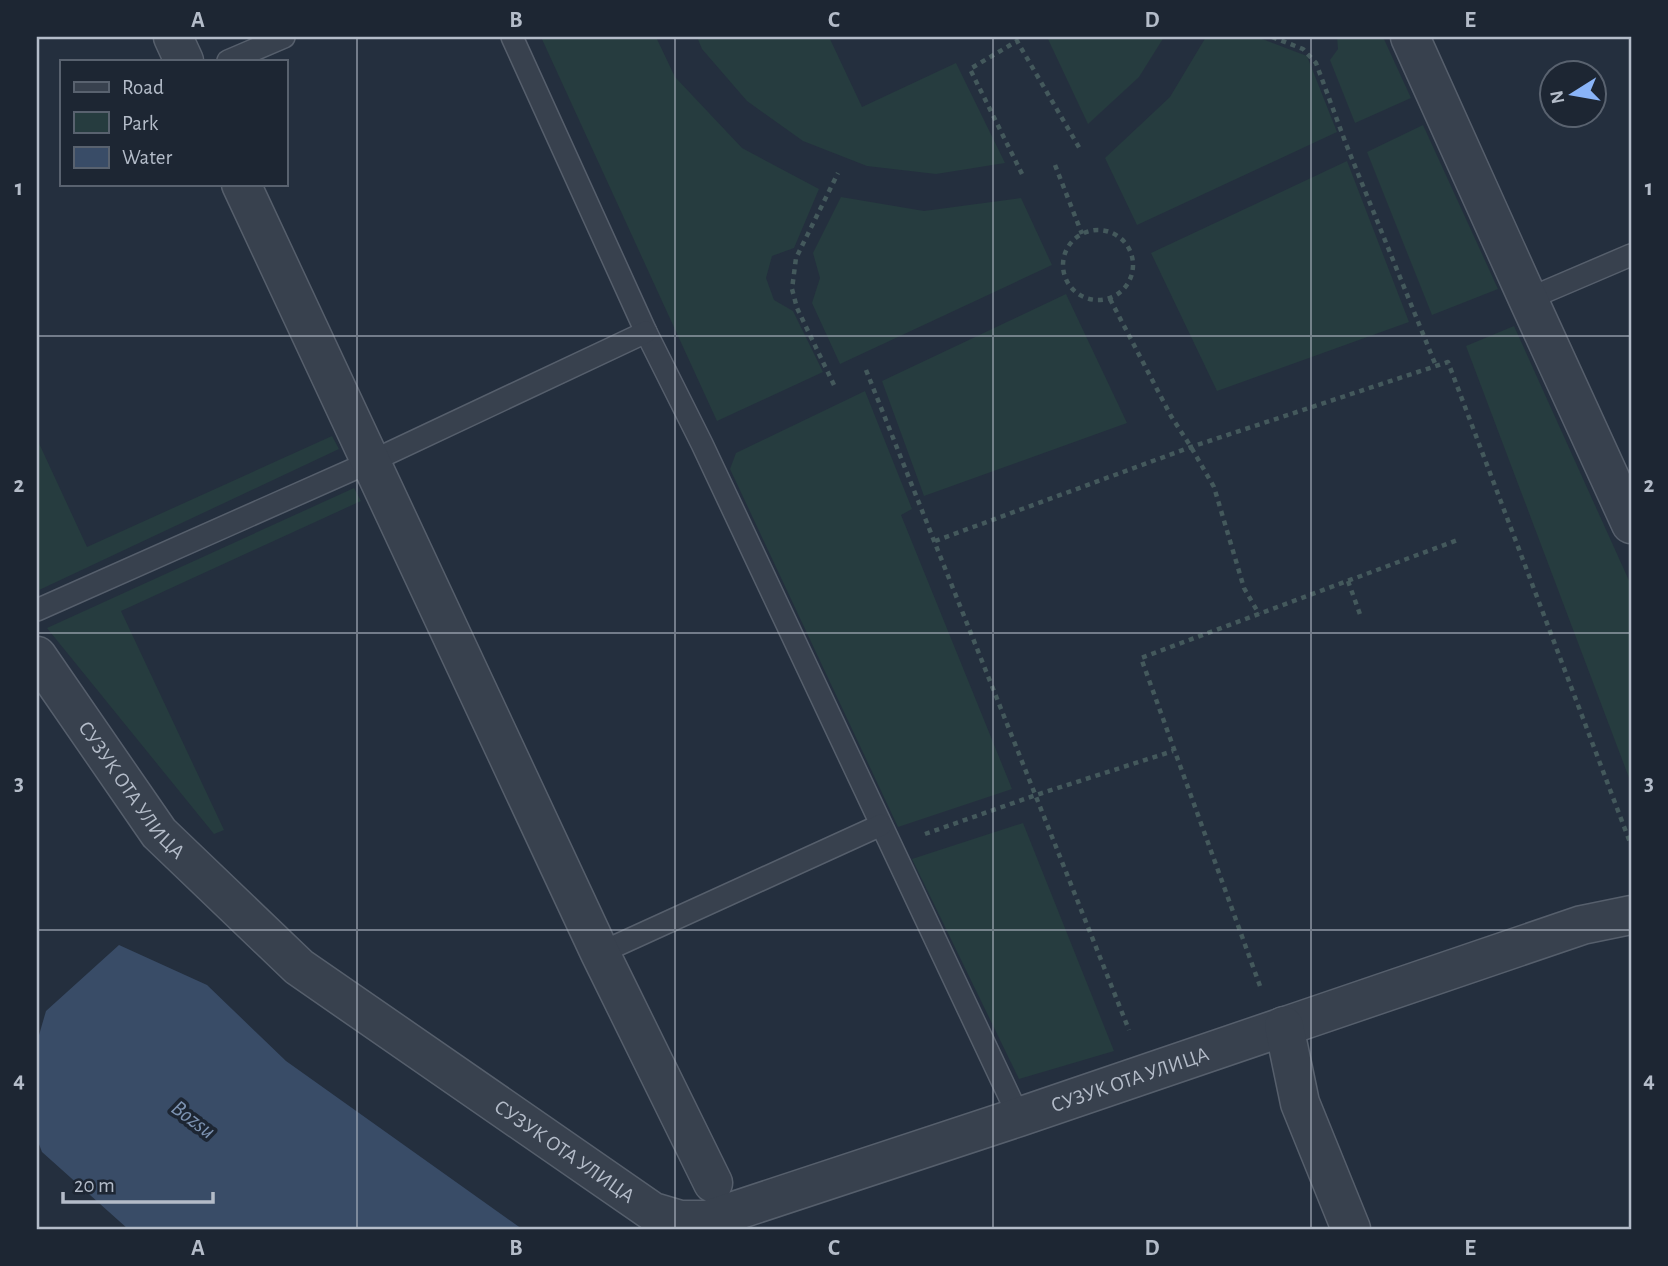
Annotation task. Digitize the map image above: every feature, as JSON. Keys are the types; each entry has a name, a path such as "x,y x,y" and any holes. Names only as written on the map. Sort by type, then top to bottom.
{"street":[{"path":"173,37 184,60"},
{"path":"1410,37 1631,524"},
{"path":"242,186 600,953 713,1183"},
{"name":"СУЗУК ОТА УЛИЦА","path":"37,656 159,832 299,967 653,1212 680,1220 707,1220 1582,925 1631,915"},
{"path":"1278,1028 1300,1103 1351,1229"}],"lane":[{"path":"230,60 284,37"},
{"path":"512,37 646,332 702,444 1019,1117"},
{"path":"1528,299 1631,255"},
{"path":"37,610 370,462 646,332"},
{"path":"600,953 881,825"}],"path":[{"path":"1272,37 1303,49 1316,63 1436,366"},
{"path":"1022,174 970,69 1017,41 1080,149"},
{"path":"1055,164 1082,234"},
{"path":"834,385 797,307 792,289 796,258 838,173"},
{"path":"1102,230 1113,233 1123,240 1129,251 1132,275 1119,293 1110,299 1088,299 1079,295 1070,288 1065,278 1062,266 1064,254 1069,244 1082,234 1102,230"},
{"path":"1110,299 1171,416 1214,487 1244,588 1259,614"},
{"path":"934,541 1191,447 1448,362 1631,845"},
{"path":"866,370 1147,1073"},
{"path":"1278,1028 1261,990 1141,658 1460,539"},
{"path":"1348,581 1361,617"},
{"path":"891,846 1173,751"}],"green space":[{"path":"541,37 656,37 675,77 742,148 819,189 794,248 772,256 766,278 774,300 793,311 823,372 717,421"},
{"path":"697,37 829,37 862,107 956,63 1005,163 936,174 867,166 803,141 747,101 702,49"},
{"path":"1047,37 1164,37 1139,77 1088,124"},
{"path":"1206,37 1257,37 1307,56 1337,132 1137,225 1105,158 1170,97"},
{"path":"1337,37 1383,37 1411,98 1355,123 1330,60 1338,49"},
{"path":"1423,125 1498,289 1432,315 1367,152"},
{"path":"1347,161 1409,322 1217,391 1151,253"},
{"path":"841,197 924,211 1021,198 1052,265 840,364 812,303 820,278 813,253"},
{"path":"1066,294 1127,423 924,496 882,381"},
{"path":"1514,326 1631,585 1631,783 1466,346"},
{"path":"865,391 912,509 901,515 1012,789 898,827 730,469 736,453"},
{"path":"332,436 339,449 37,591 37,439 87,547"},
{"path":"354,488 361,501 121,611 224,830 214,834 47,628"},
{"path":"1023,823 1114,1051 1019,1079 912,859"}],"water":[{"name":"Bozsu","path":"119,945 207,985 286,1061 522,1229 128,1229 42,1152 37,1139 37,1042 46,1011"}]}
